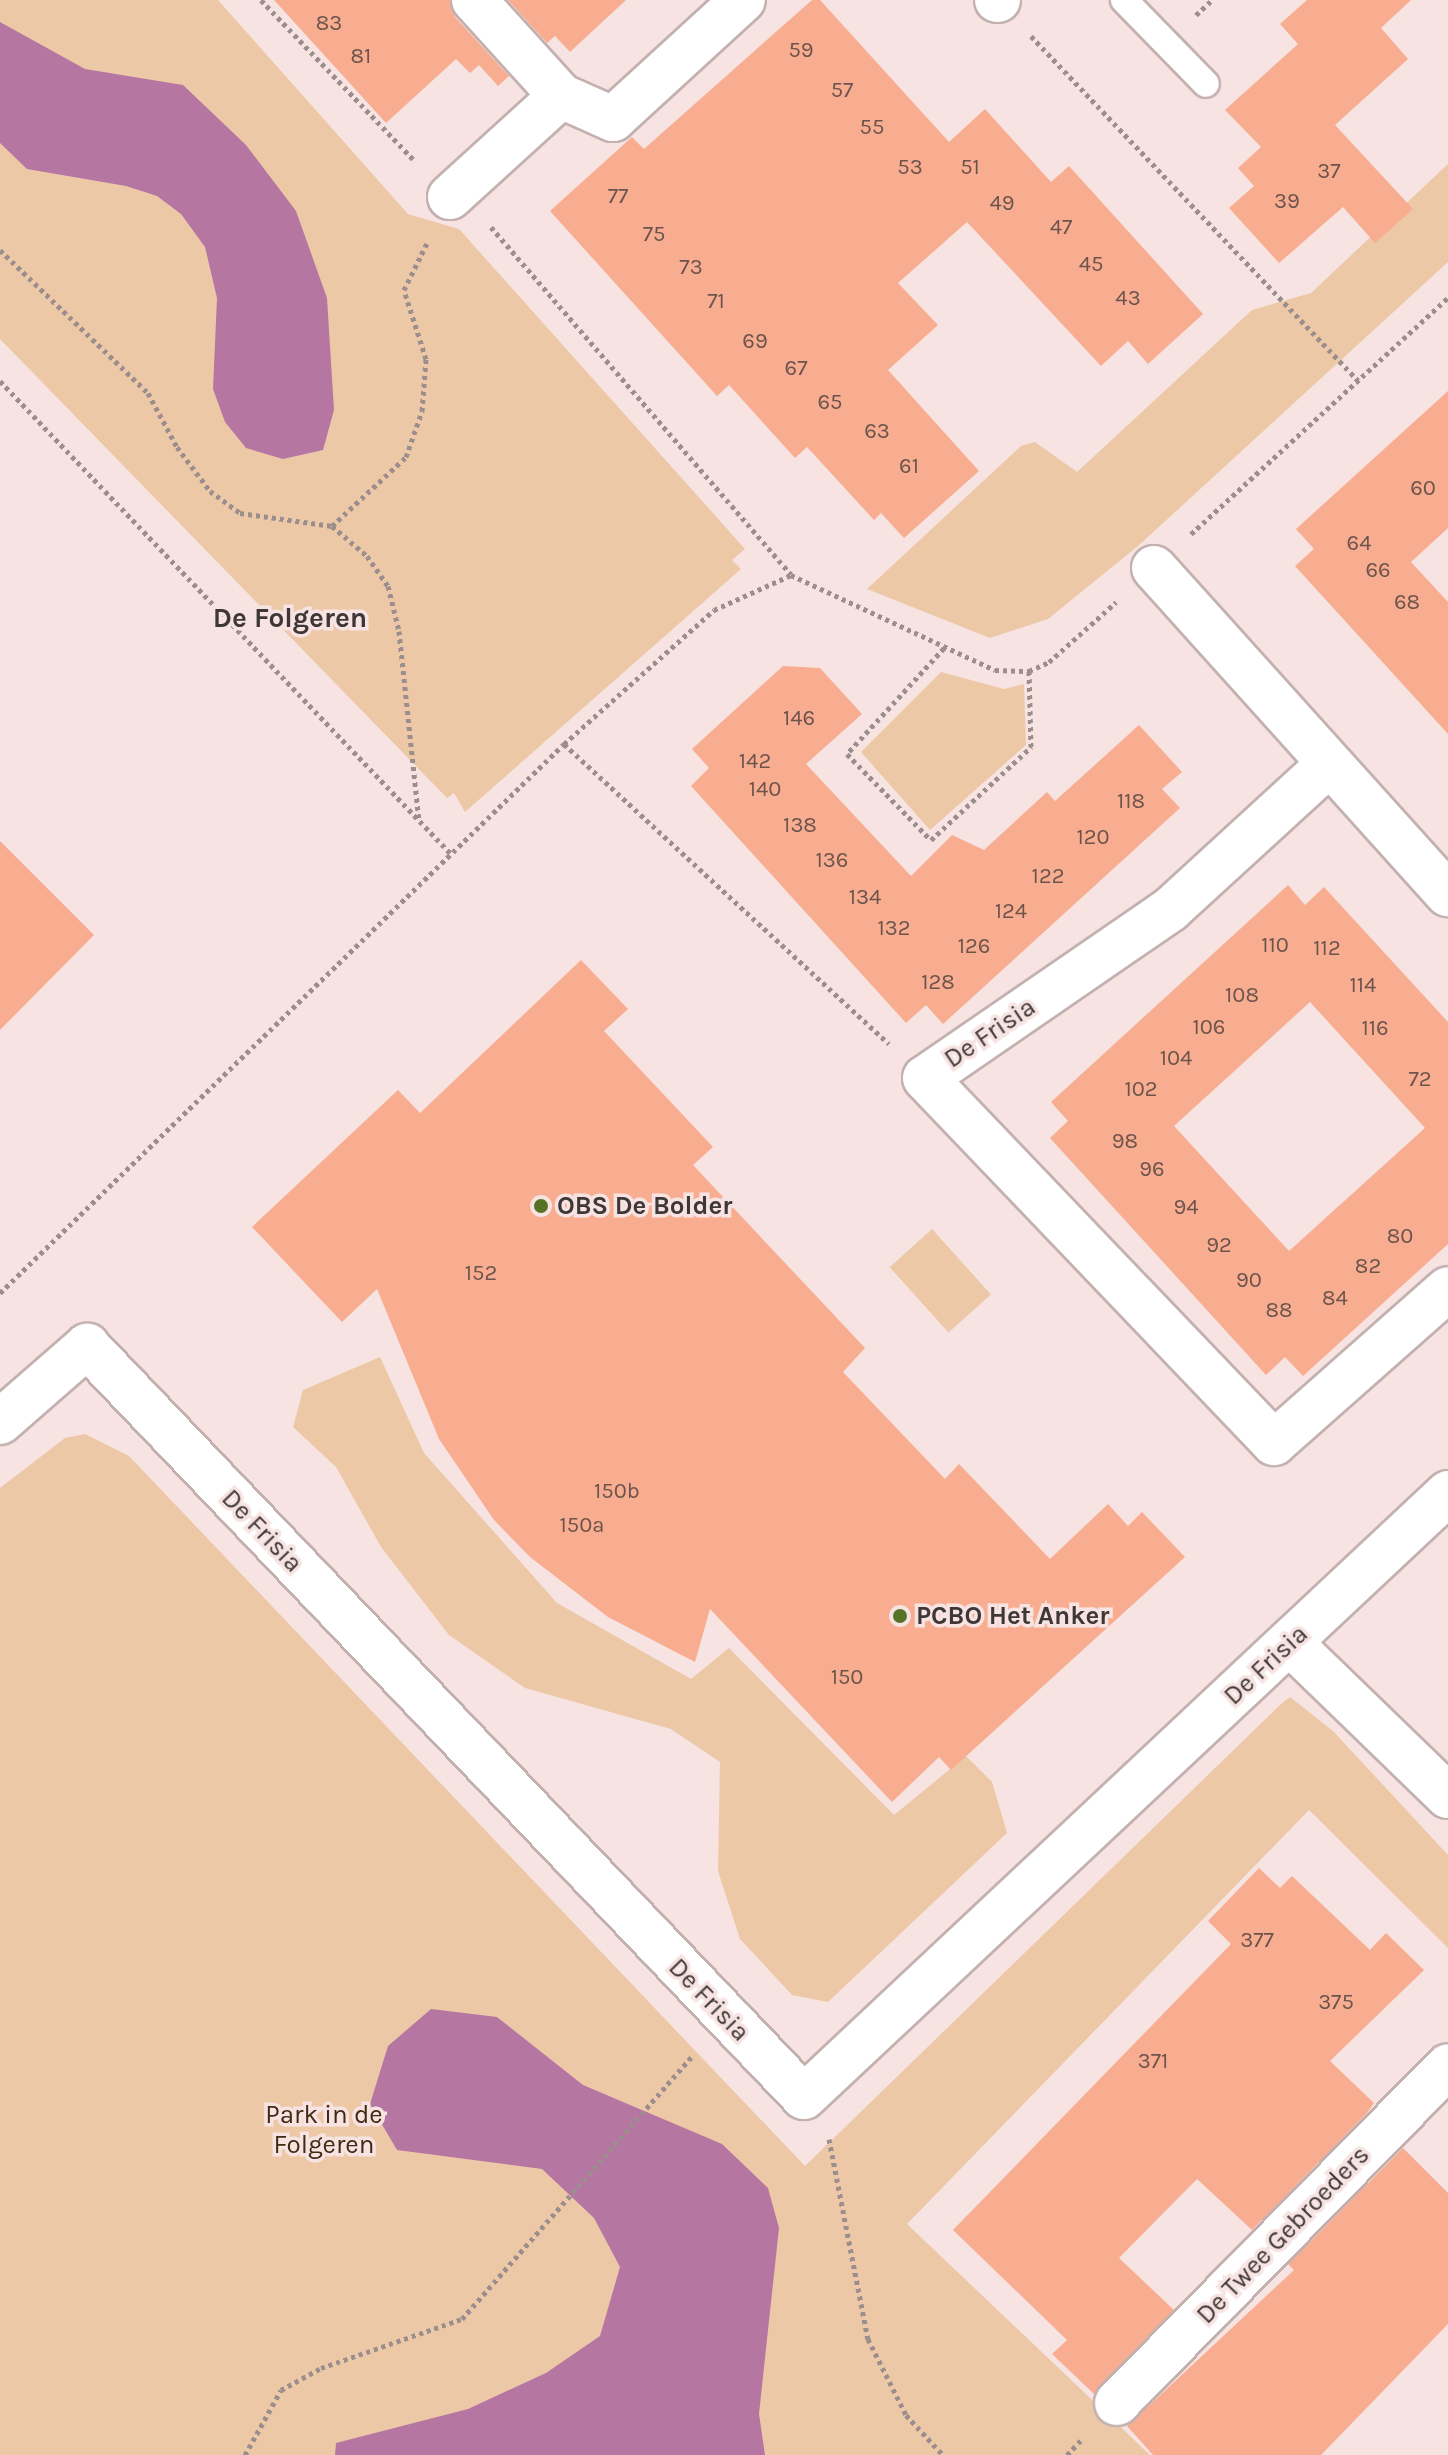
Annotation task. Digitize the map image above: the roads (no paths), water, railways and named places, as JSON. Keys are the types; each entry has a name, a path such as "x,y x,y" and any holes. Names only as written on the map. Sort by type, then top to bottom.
{"street":[{"path":"474,0 561,96 613,119 743,0"},
{"path":"450,197 561,96"},
{"path":"1154,568 1328,765 1448,894"},
{"name":"De Frisia","path":"1328,765 1171,909 925,1078 1274,1443 1448,1289"},
{"name":"De Frisia","path":"0,1422 87,1346 804,2097 1448,1493"},
{"path":"1290,1643 1448,1796"},
{"name":"De Twee Gebroeders","path":"1117,2403 1448,2066"}],"lane":[{"path":"1124,0 1206,84"}],"place":[{"name":"OBS De Bolder","path":"541,1206"},
{"name":"PCBO Het Anker","path":"900,1616"}],"district":[{"name":"De Folgeren","path":"290,618"}],"park label":[{"name":"Park in de Folgeren","path":"324,2130"}]}
